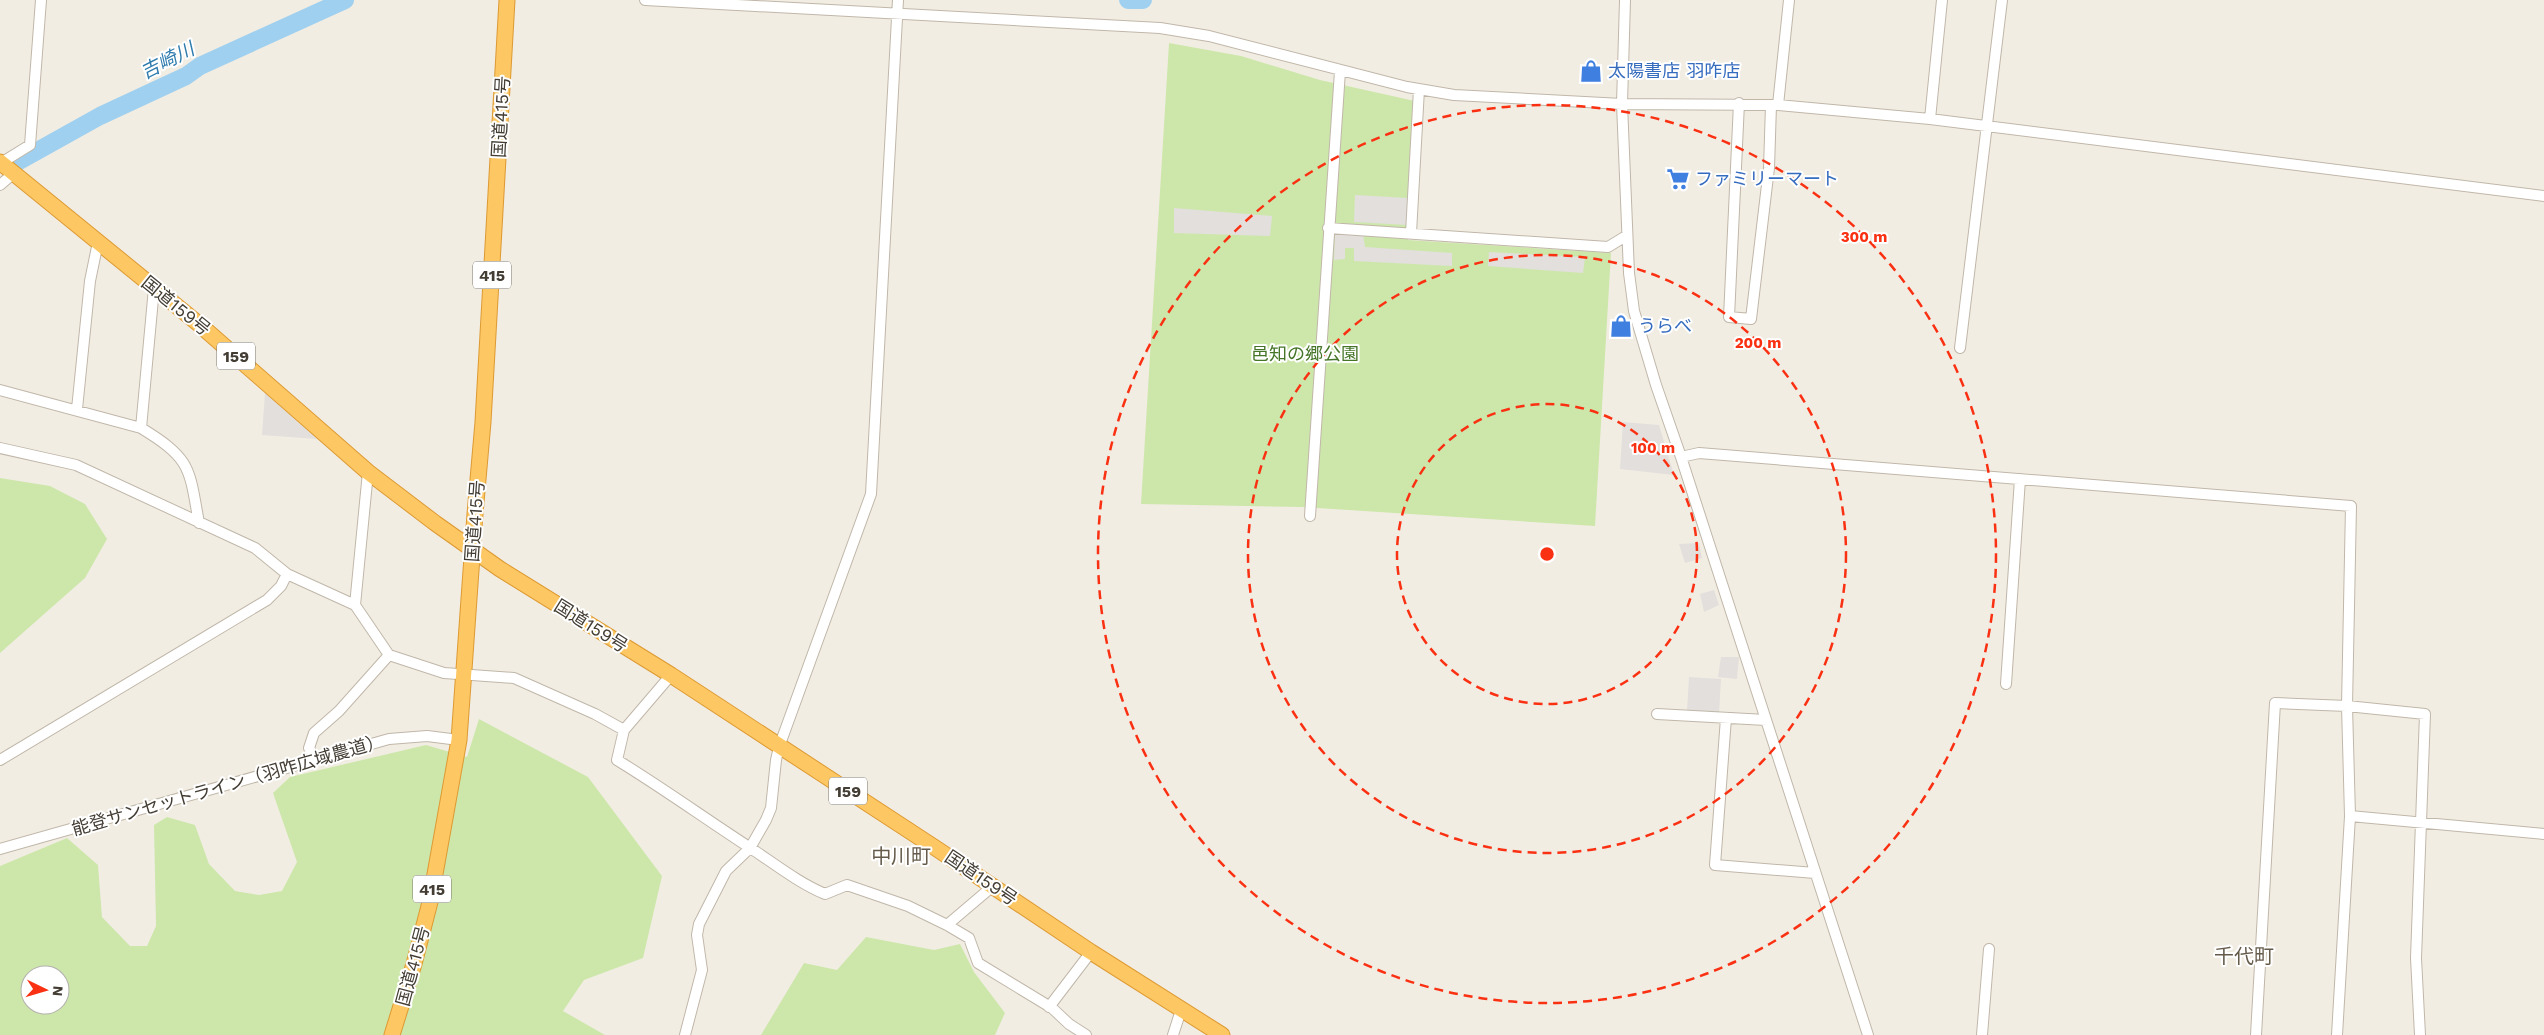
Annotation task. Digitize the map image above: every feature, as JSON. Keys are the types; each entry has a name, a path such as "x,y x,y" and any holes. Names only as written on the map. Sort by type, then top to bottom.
{"highway":[{"name":"国道415号","path":"392,1035 414,964 430,902 459,740 484,412 507,0"},
{"name":"国道159号","path":"1,162 154,288 368,472 434,523 474,549 500,569 780,746 1091,952 1222,1035"}],"street":[{"path":"1,162 30,145 41,0"},
{"path":"645,0 1160,28 1218,38 1340,71 1454,95 1622,104 1739,103 1930,119 2544,196"},
{"path":"686,1035 702,970 697,935 699,924 729,867 750,848 771,808 776,760 780,746 871,494 898,0"},
{"path":"1625,0 1622,104 1626,236 1634,311 1656,384 1868,1035"},
{"path":"1739,103 1729,317 1751,319 1769,168 1774,105 1789,0"},
{"path":"1930,119 1942,0"},
{"path":"1960,348 2002,0"},
{"path":"1310,516 1340,71"},
{"path":"1411,233 1419,89"},
{"path":"0,185 14,173"},
{"path":"1328,228 1608,247 1626,236"},
{"path":"77,410 90,281 98,242"},
{"path":"141,428 154,288"},
{"path":"0,390 141,428 165,442 186,464 199,523"},
{"path":"0,448 76,465 255,548 287,574 355,605 389,654 444,673 519,680 595,714 624,730"},
{"path":"1681,457 1699,453 2351,506 2347,706 2350,816 2337,1035"},
{"path":"355,605 368,472"},
{"path":"2006,684 2020,479"},
{"path":"0,760 267,600 281,586 287,574"},
{"path":"316,760 309,748 314,733 339,712 389,654"},
{"path":"671,676 624,730 617,760 809,887 825,894 847,886 908,906 947,925 969,938 978,963 1049,1007 1086,1035"},
{"path":"2256,1035 2275,703 2347,706 2425,714 2416,958 2420,1035"},
{"path":"1657,714 1766,720"},
{"path":"1726,718 1715,865 1815,873"},
{"name":"能登サンセットライン（羽咋広域農道）","path":"0,849 389,739 427,736 459,740"},
{"path":"2350,816 2544,834"},
{"path":"947,925 993,886"},
{"path":"1982,1035 1989,949"},
{"path":"1049,1007 1091,952"},
{"path":"1172,1035 1181,1010"}],"green space":[{"name":"邑知の郷公園","path":"1169,43 1241,56 1320,80 1415,101 1408,240 1611,253 1595,526 1302,507 1141,504"},
{"path":"0,478 50,486 85,504 107,539 85,578 0,653"},
{"path":"479,719 588,777 662,876 643,958 584,980 563,1011 605,1035 0,1035 0,866 67,838 98,865 102,917 130,946 147,946 156,926 154,825 167,817 195,825 209,864 235,891 259,895 282,891 297,862 273,793 290,777 426,745 467,757"},
{"path":"866,937 934,950 960,944 974,972 1005,1013 995,1035 761,1035 804,963 837,970"}],"shaded area":[{"path":"1355,195 1408,198 1407,225 1354,222"},
{"path":"1174,208 1272,216 1270,236 1174,233"},
{"path":"1335,234 1363,234 1365,247 1452,253 1452,266 1354,261 1354,248 1345,248 1345,259 1334,260"},
{"path":"1489,252 1585,257 1583,273 1488,266"},
{"path":"265,393 317,439 262,435"},
{"path":"1623,422 1659,425 1674,475 1620,469"},
{"path":"1699,543 1702,558 1685,563 1679,544"},
{"path":"1714,590 1719,605 1704,612 1700,594"},
{"path":"1721,657 1739,657 1737,679 1718,677"},
{"path":"1689,677 1721,679 1719,714 1687,712"}],"waterway":[{"name":"吉崎川","path":"12,165 100,116 186,76 200,66 345,0"},
{"name":"吉崎川","path":"1128,0 1143,0"}],"place":[{"name":"太陽書店 羽咋店","path":"1591,71"},
{"name":"ファミリーマート","path":"1678,179"},
{"name":"うらべ","path":"1621,326"}],"district":[{"name":"中川町","path":"901,856"},
{"name":"千代町","path":"2244,956"}]}
